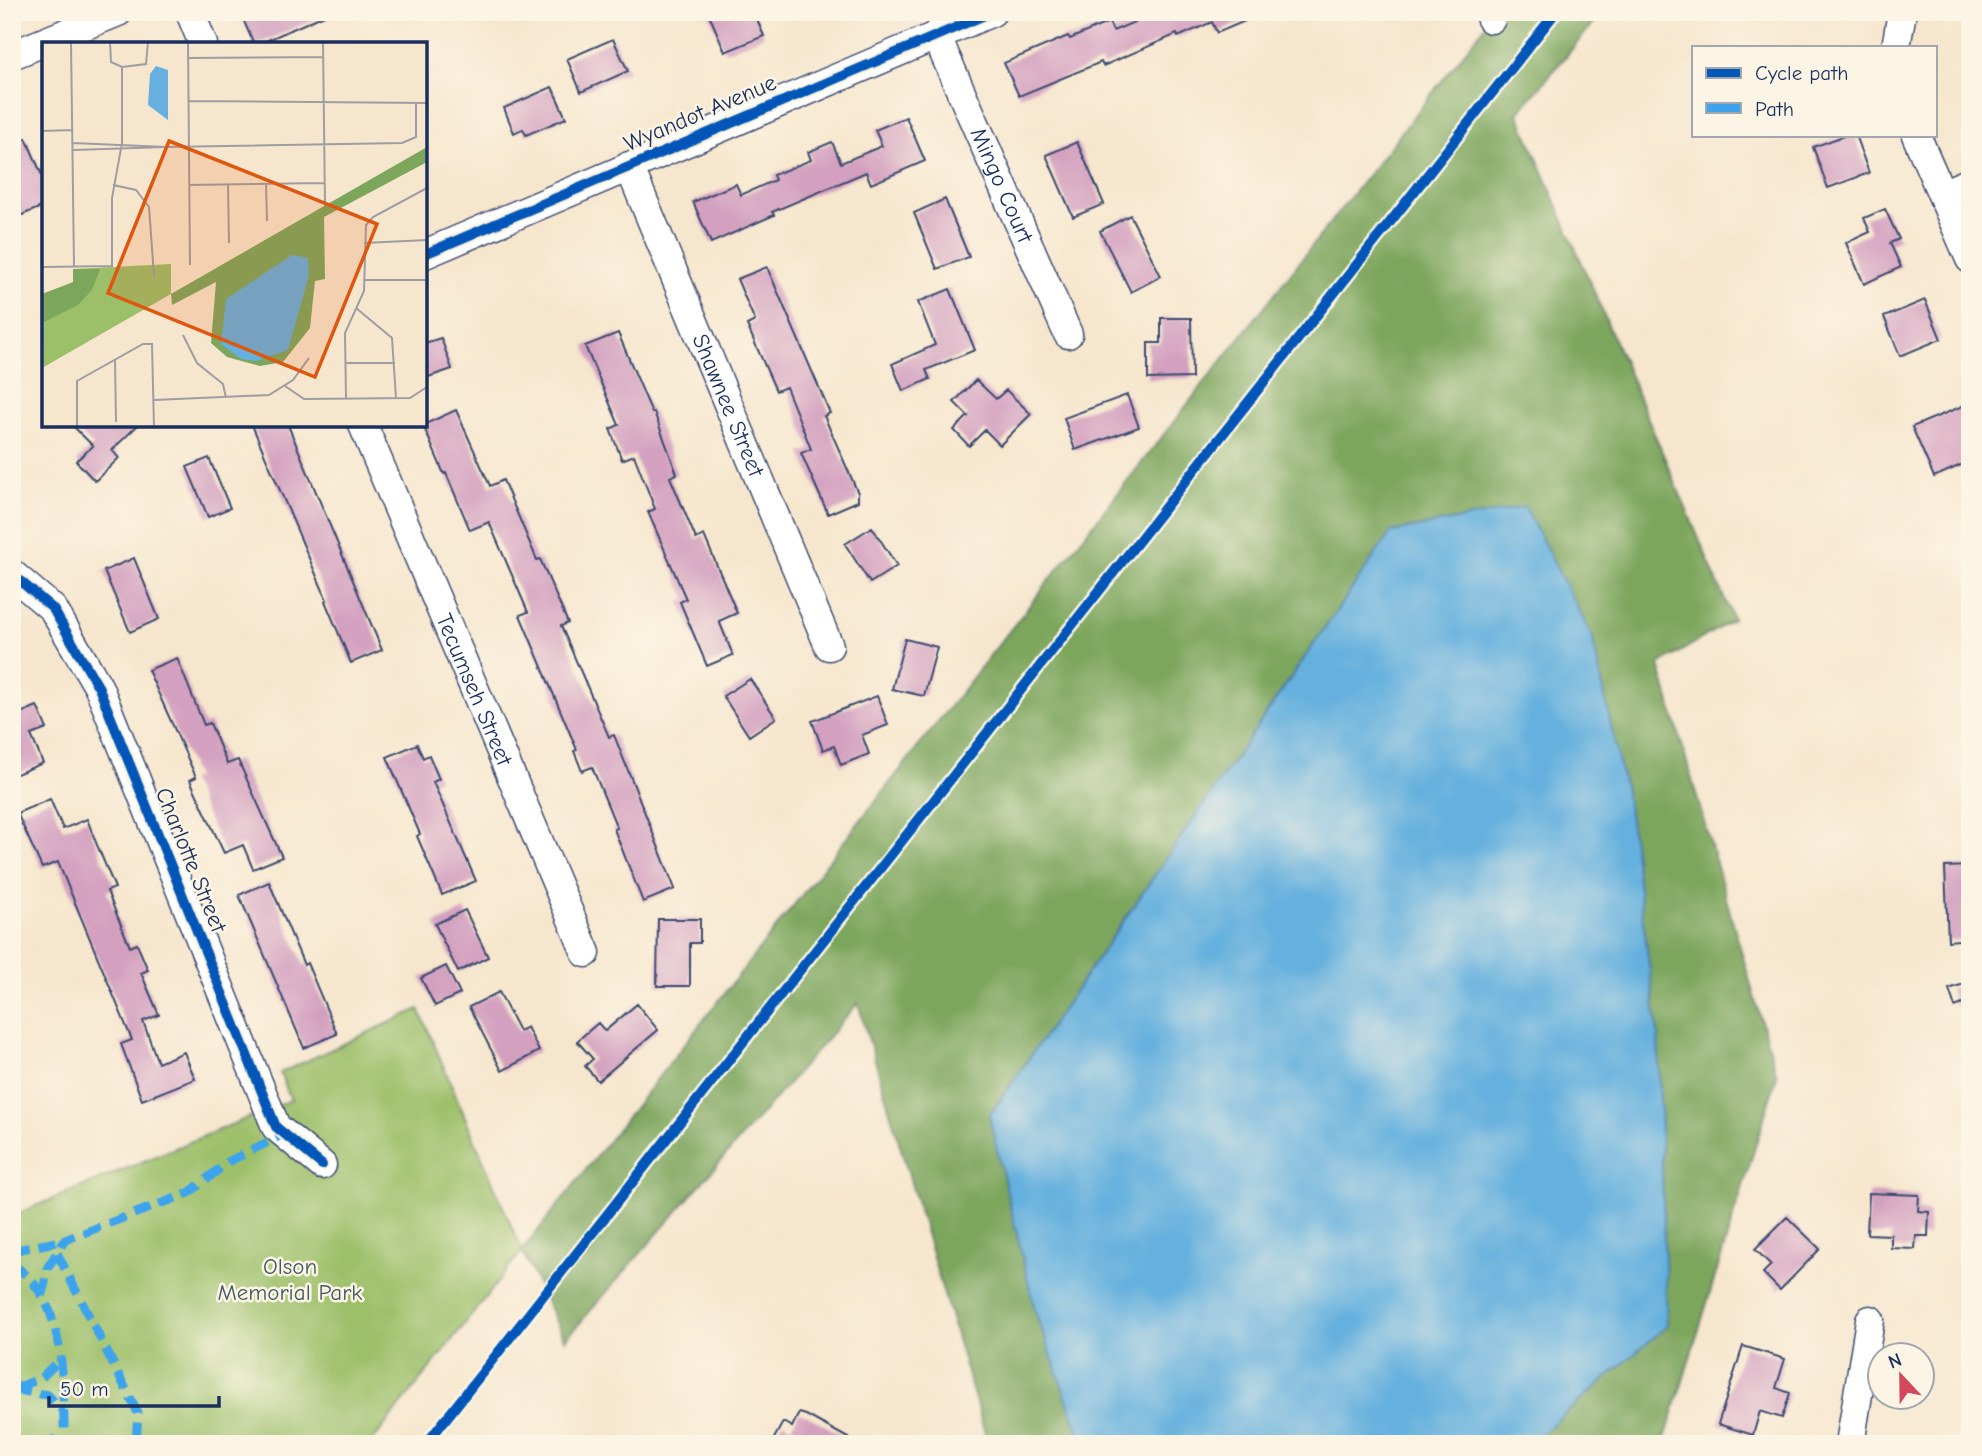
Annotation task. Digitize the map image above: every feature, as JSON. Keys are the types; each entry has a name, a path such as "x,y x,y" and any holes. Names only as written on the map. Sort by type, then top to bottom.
{"street":[{"path":"44,42 118,12"},
{"path":"190,12 202,42"},
{"name":"Wyandot Avenue","path":"427,253 992,12"},
{"path":"1896,46 1902,12"},
{"name":"Mingo Court","path":"936,35 1068,334"},
{"path":"12,55 42,43"},
{"path":"1916,136 1970,259"},
{"name":"Shawnee Street","path":"629,166 828,646"},
{"path":"1942,194 1970,182"},
{"name":"Tecumseh Street","path":"364,427 586,953"},
{"name":"Charlotte Street","path":"12,574 53,609 99,688 276,1127 321,1165"},
{"path":"1850,1444 1870,1320"}],"green space":[{"path":"1496,12 1603,12 1518,113 1733,619 1659,665 1777,1076 1664,1442 988,1444 858,1003 565,1340 522,1251"},
{"name":"Olson Memorial Park","path":"419,1009 522,1251 370,1444 12,1444 12,1216 291,1100 280,1073"}],"water":[{"path":"1525,507 1592,636 1628,805 1658,1032 1667,1326 1530,1444 1083,1444 1035,1311 989,1116 1391,532"}],"building":[{"path":"252,12 331,12 264,42 253,42 242,17"},
{"path":"708,12 754,12 764,36 725,52"},
{"path":"1158,12 1266,12 1217,33 1212,22 1103,66 1101,62 1019,96 1004,63 1109,22 1113,31"},
{"path":"613,39 628,71 581,92 567,59"},
{"path":"552,87 566,118 526,135 523,129 514,133 504,108"},
{"path":"906,117 925,161 871,184 866,172 772,212 774,215 711,243 693,202 736,184 741,195 775,180 773,175 811,160 808,152 832,142 841,163 882,146 875,130"},
{"path":"1843,136 1855,136 1869,173 1828,188 1813,147"},
{"path":"26,138 42,175 42,207 12,219 12,144"},
{"path":"1077,142 1104,204 1073,217 1046,155"},
{"path":"945,199 969,257 937,269 914,213"},
{"path":"1885,209 1899,239 1890,243 1901,267 1864,284 1846,243 1870,232 1864,218"},
{"path":"1130,215 1161,276 1131,292 1100,231"},
{"path":"767,267 830,413 824,416 858,493 858,501 828,514 801,453 811,449 786,387 776,391 747,325 755,321 737,279"},
{"path":"950,289 975,350 926,370 930,379 903,391 892,364 935,345 918,302"},
{"path":"1925,300 1941,339 1900,356 1884,317"},
{"path":"1161,318 1191,318 1192,378 1148,379 1148,343 1161,343"},
{"path":"618,333 652,413 654,412 677,474 670,477 696,539 704,535 737,613 719,621 733,655 707,666 680,602 686,599 648,512 655,509 634,455 622,460 610,429 619,425 585,346"},
{"path":"441,338 452,369 427,377 427,342"},
{"path":"976,380 996,399 1006,390 1031,414 1000,445 985,430 969,446 954,430 968,416 954,402"},
{"path":"1127,395 1139,427 1075,450 1064,418"},
{"path":"1970,403 1970,461 1934,477 1912,427"},
{"path":"456,410 490,486 503,480 537,560 540,559 568,623 561,626 609,737 614,735 675,889 643,902 592,767 582,771 574,751 577,750 520,615 528,612 489,522 470,530 424,427 427,427 427,423"},
{"path":"74,427 136,427 112,450 119,458 95,481 76,461 93,446"},
{"path":"253,427 289,427 382,650 351,663 325,601 327,600"},
{"path":"209,458 230,508 208,517 187,467"},
{"path":"872,527 897,566 870,583 845,544"},
{"path":"134,558 159,619 130,632 104,571"},
{"path":"905,639 937,647 924,696 892,689"},
{"path":"177,658 204,725 210,723 227,764 238,760 282,857 253,869 243,845 224,853 190,780 196,777 148,670"},
{"path":"750,679 776,718 749,736 723,696"},
{"path":"12,691 21,713 37,706 47,729 31,735 43,763 12,776"},
{"path":"877,696 888,725 862,735 869,754 841,765 834,746 823,750 812,721"},
{"path":"417,744 423,758 429,755 439,779 433,782 476,881 442,895 417,836 420,834 387,757"},
{"path":"50,799 63,829 87,819 115,888 107,891 130,947 137,944 148,970 141,973 159,1015 143,1021 158,1063 184,1052 195,1079 142,1100 121,1044 132,1040 58,862 42,868 17,813"},
{"path":"1970,866 1970,939 1948,941 1945,867"},
{"path":"269,882 337,1034 304,1048 239,895"},
{"path":"465,910 488,957 458,972 435,924"},
{"path":"658,919 700,919 700,943 690,943 690,986 657,986"},
{"path":"446,966 460,994 435,1006 421,978"},
{"path":"1970,982 1970,1001 1955,1007 1949,989"},
{"path":"499,992 519,1031 527,1027 539,1051 502,1071 469,1007"},
{"path":"637,1004 658,1030 598,1081 585,1066 593,1059 577,1041 598,1023 605,1031"},
{"path":"1869,1193 1919,1195 1918,1211 1929,1212 1928,1236 1916,1236 1915,1249 1891,1248 1891,1235 1867,1234"},
{"path":"1787,1217 1820,1249 1780,1290 1763,1273 1771,1265 1755,1249"},
{"path":"1743,1346 1785,1359 1776,1388 1790,1393 1782,1418 1760,1411 1753,1435 1718,1424"},
{"path":"799,1413 859,1444 771,1444 783,1422 792,1427"}],"marked path":[{"path":"42,1296 48,1267 65,1240 189,1193 228,1162 284,1134"},
{"path":"12,1251 65,1240"},
{"path":"57,1253 138,1413 136,1444"},
{"path":"12,1264 31,1280 44,1299 53,1321 62,1370 65,1444"},
{"path":"17,1388 41,1378 59,1360"},
{"path":"12,1389 48,1395 63,1411"},
{"path":"38,1444 64,1437"}],"cycle path":[{"path":"427,253 992,12"},
{"path":"426,1444 1556,12"},
{"path":"12,574 53,609 99,688 276,1127 322,1165"}]}
